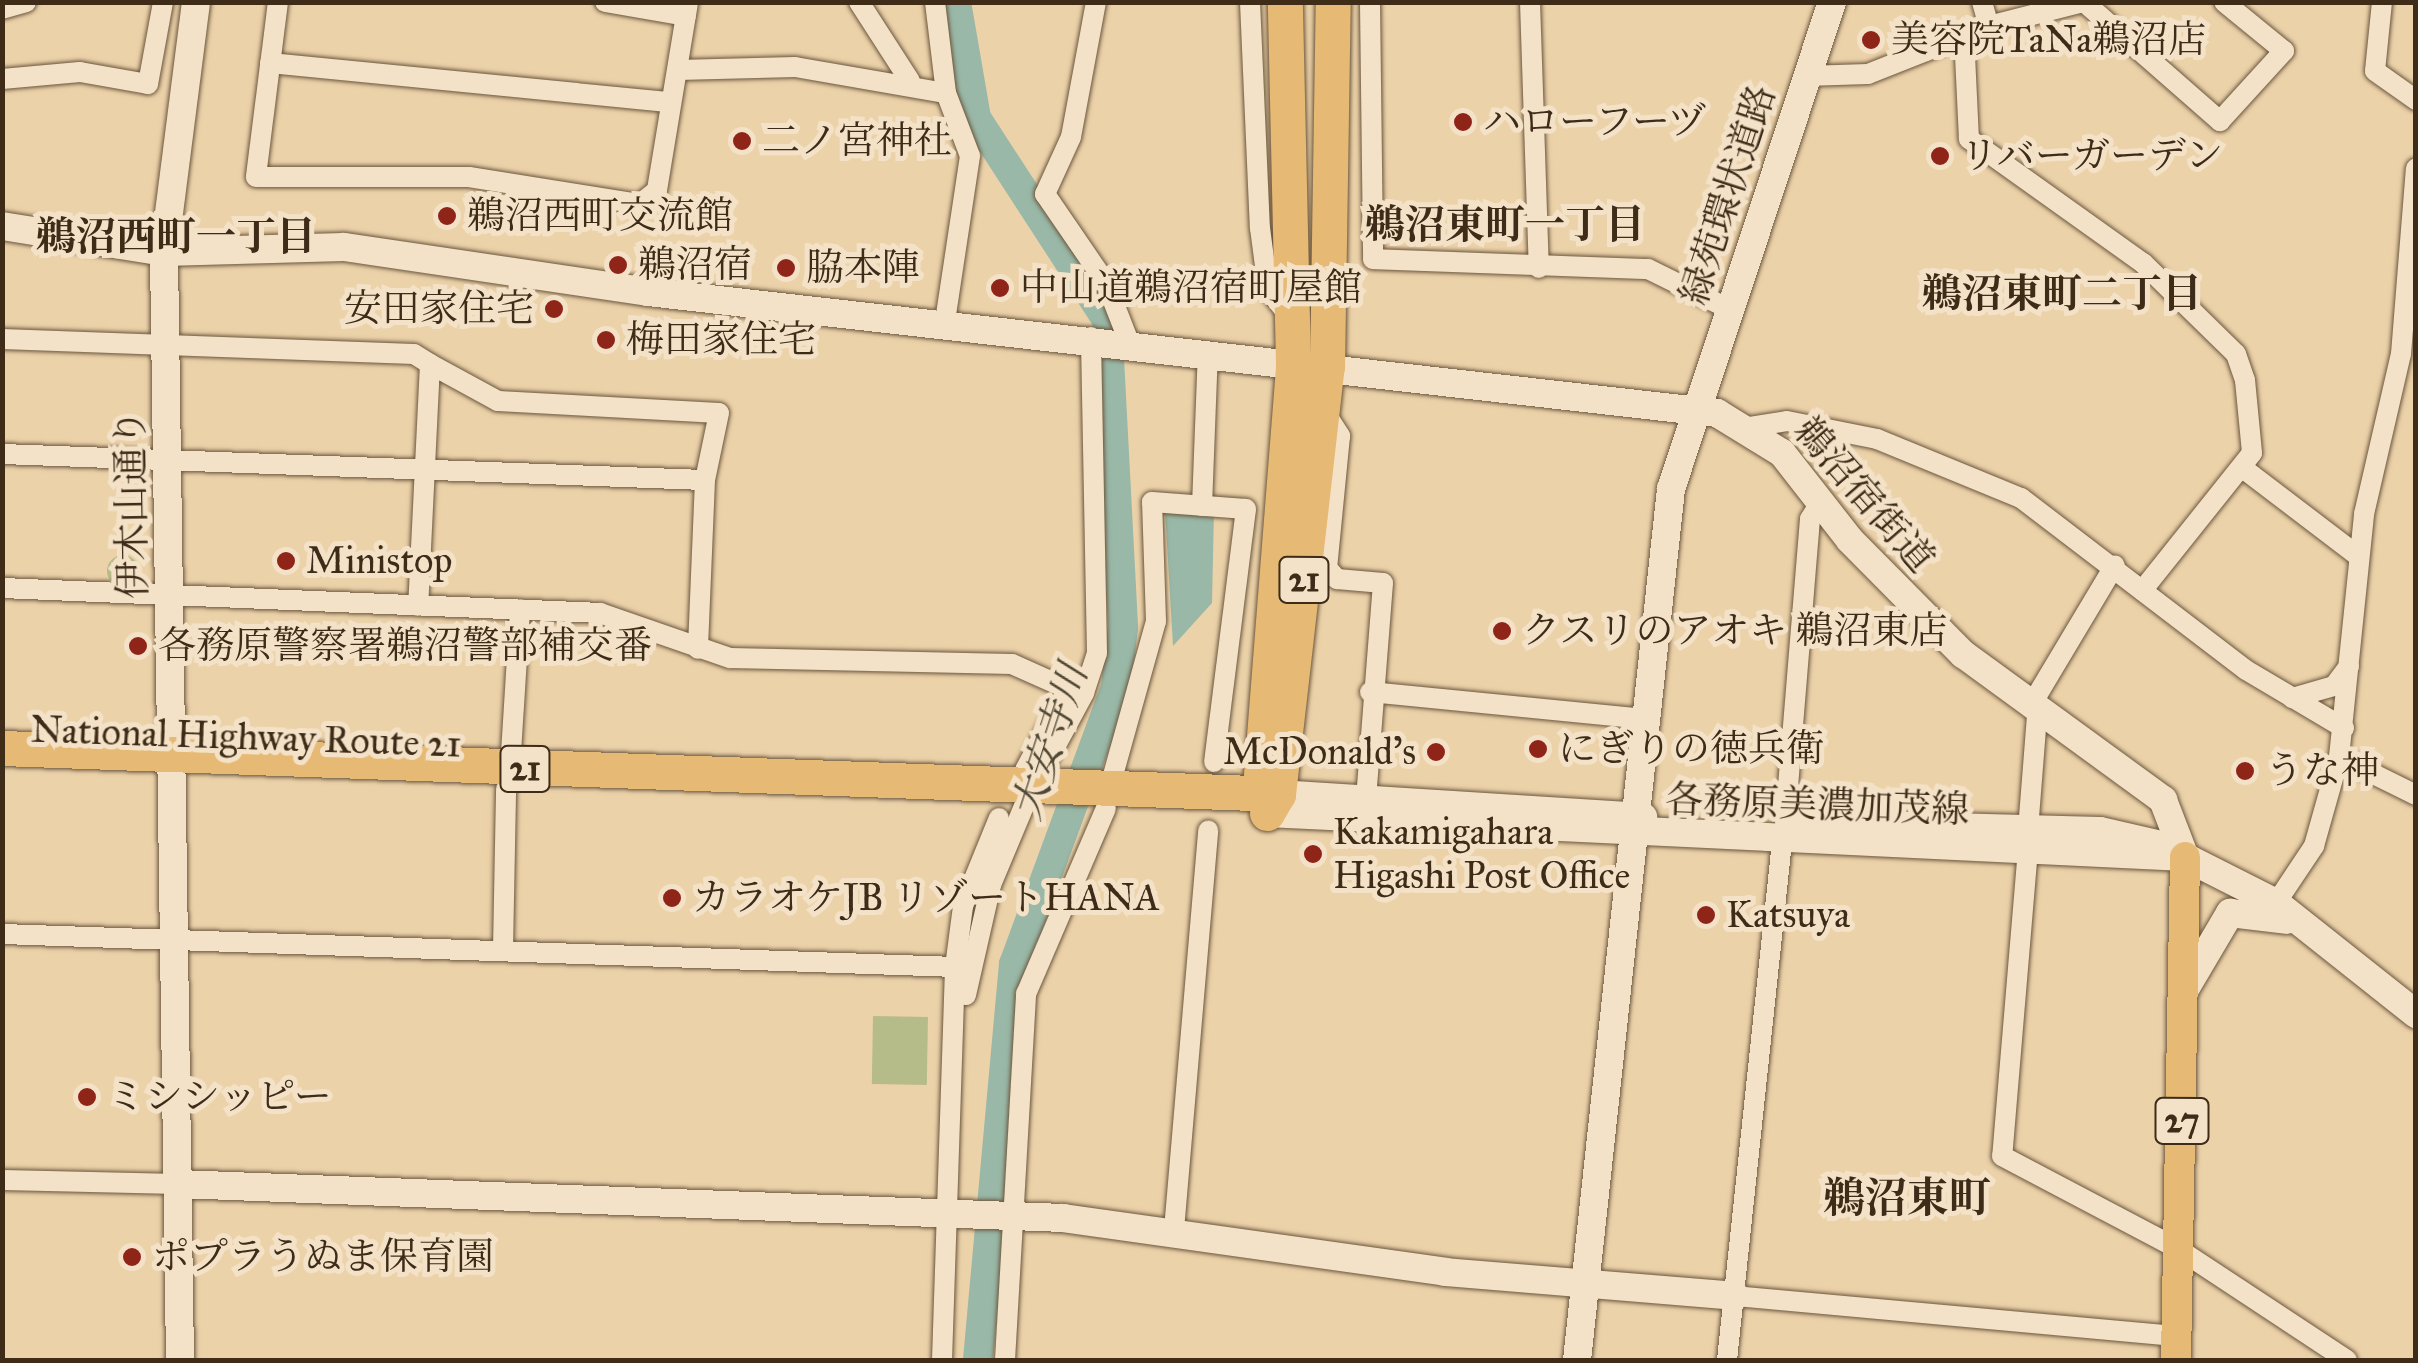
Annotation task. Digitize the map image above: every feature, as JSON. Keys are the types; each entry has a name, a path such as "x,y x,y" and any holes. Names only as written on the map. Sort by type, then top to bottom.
{"highway":[{"name":"21","path":"1268,800 1323,409 1292,318 1285,2"},
{"name":"21","path":"1268,800 1262,720 1334,183 1333,2"},
{"path":"1108,795 1232,770 1262,720"},
{"name":"National Highway Route 21","path":"2,748 175,768"},
{"name":"National Highway Route 21","path":"2,772 175,768 1268,800"}],"main road":[{"name":"27","path":"2176,1348 2184,856"}],"street":[{"path":"2,9 26,2"},
{"path":"2,79 80,72 148,84 162,2"},
{"name":"伊木山通り","path":"180,1360 178,943 164,252 196,2"},
{"path":"278,2 256,177 469,177 640,204 658,190 687,9 605,2"},
{"path":"859,2 910,81"},
{"path":"934,2 946,92 970,156 944,321"},
{"path":"949,1180 976,936 1028,795 1097,653 1111,340 1106,283 1045,194 1071,137 1096,2"},
{"path":"1250,2 1268,290 1292,318"},
{"path":"1370,2 1373,259 1648,269 1730,309"},
{"path":"1530,2 1539,268"},
{"name":"緑苑環状道路","path":"1577,1360 1628,826 1670,489 1832,2"},
{"path":"1982,2 1990,26"},
{"path":"1806,76 1868,74 1964,34 2084,2 2220,121 2284,50 2224,2"},
{"path":"2382,2 2375,71 2416,100"},
{"path":"1964,34 1969,139 2086,217 2236,354 2250,402 2244,469 2142,591"},
{"path":"270,63 670,102"},
{"path":"678,70 795,68 910,81 946,92"},
{"path":"2276,903 2314,846 2339,756 2358,556 2401,354 2416,170"},
{"path":"1334,183 1372,182"},
{"path":"2,226 164,252"},
{"name":"鵜沼宿街道","path":"164,252 344,247 648,292 944,321 1699,411 1750,426 1896,590 2034,711 2175,814 2184,856"},
{"path":"2,339 414,354 498,401 719,413 705,480 698,649"},
{"path":"1202,506 1208,353"},
{"path":"418,606 430,364"},
{"path":"1323,409 1340,436 1327,568 1337,579 1382,583 1370,692 1366,799"},
{"path":"1750,426 1787,421 1950,463 2069,527 2142,591 2292,698 2344,728"},
{"path":"2,454 423,474 705,480"},
{"path":"2244,469 2358,556"},
{"path":"1005,1360 1010,1215 1026,994 1108,795 1156,620 1152,502 1246,510 1214,762"},
{"path":"1727,1360 1784,832 1810,519 1820,503"},
{"path":"2115,565 2034,711 2028,839 2002,1156 2180,1250 2336,1358"},
{"path":"2,588 621,617 730,658 1012,664 1076,691"},
{"path":"503,950 508,779 520,610"},
{"path":"2292,698 2334,686 2350,665"},
{"path":"1370,692 1643,719"},
{"path":"2339,756 2416,795"},
{"path":"2100,831 2132,800 2114,771"},
{"path":"942,1360 954,1212 949,1180 956,968 963,906 1028,795"},
{"name":"各務原美濃加茂線","path":"1268,800 1366,799 1628,826"},
{"name":"各務原美濃加茂線","path":"1268,800 1628,826 2028,839 2184,856"},
{"path":"1174,1230 1208,830"},
{"name":"各務原美濃加茂線","path":"2028,839 2100,831 2184,856 2276,903 2416,1014"},
{"path":"2184,991 2230,913 2272,912 2316,934"},
{"path":"2,934 956,968"},
{"path":"2,1180 1010,1215 1174,1230 1584,1285 1735,1296 2176,1348"}],"green space":[{"path":"123,555 134,560 139,571 134,582 123,587 112,582 107,571 112,560"},
{"path":"873,1016 928,1017 927,1085 872,1084"}],"shaded area":[{"path":"1165,510 1214,511 1212,603 1173,646"}],"waterway":[{"name":"大安寺川","path":"956,2 976,118 1107,320 1123,628 1116,687 1014,964 978,1360"}],"place":[{"name":"美容院TaNa鵜沼店","path":"1871,40"},
{"name":"ハローフーヅ","path":"1463,122"},
{"name":"二ノ宮神社","path":"742,141"},
{"name":"リバーガーデン","path":"1940,156"},
{"name":"鵜沼西町交流館","path":"447,216"},
{"name":"鵜沼宿","path":"618,265"},
{"name":"脇本陣","path":"786,268"},
{"name":"中山道鵜沼宿町屋館","path":"1000,288"},
{"name":"安田家住宅","path":"554,309"},
{"name":"梅田家住宅","path":"606,340"},
{"name":"Ministop","path":"286,561"},
{"name":"クスリのアオキ 鵜沼東店","path":"1502,631"},
{"name":"各務原警察署鵜沼警部補交番","path":"138,646"},
{"name":"にぎりの徳兵衛","path":"1538,749"},
{"name":"McDonald's","path":"1436,752"},
{"name":"うな神","path":"2245,771"},
{"name":"Kakamigahara Higashi Post Office","path":"1313,854"},
{"name":"カラオケJB リゾートHANA","path":"672,898"},
{"name":"Katsuya","path":"1706,915"},
{"name":"ミシシッピー","path":"87,1097"},
{"name":"ポプラうぬま保育園","path":"132,1257"}],"district":[{"name":"鵜沼東町一丁目","path":"1505,225"},
{"name":"鵜沼西町一丁目","path":"176,237"},
{"name":"鵜沼東町二丁目","path":"2062,294"},
{"name":"鵜沼東町","path":"1907,1198"}]}
